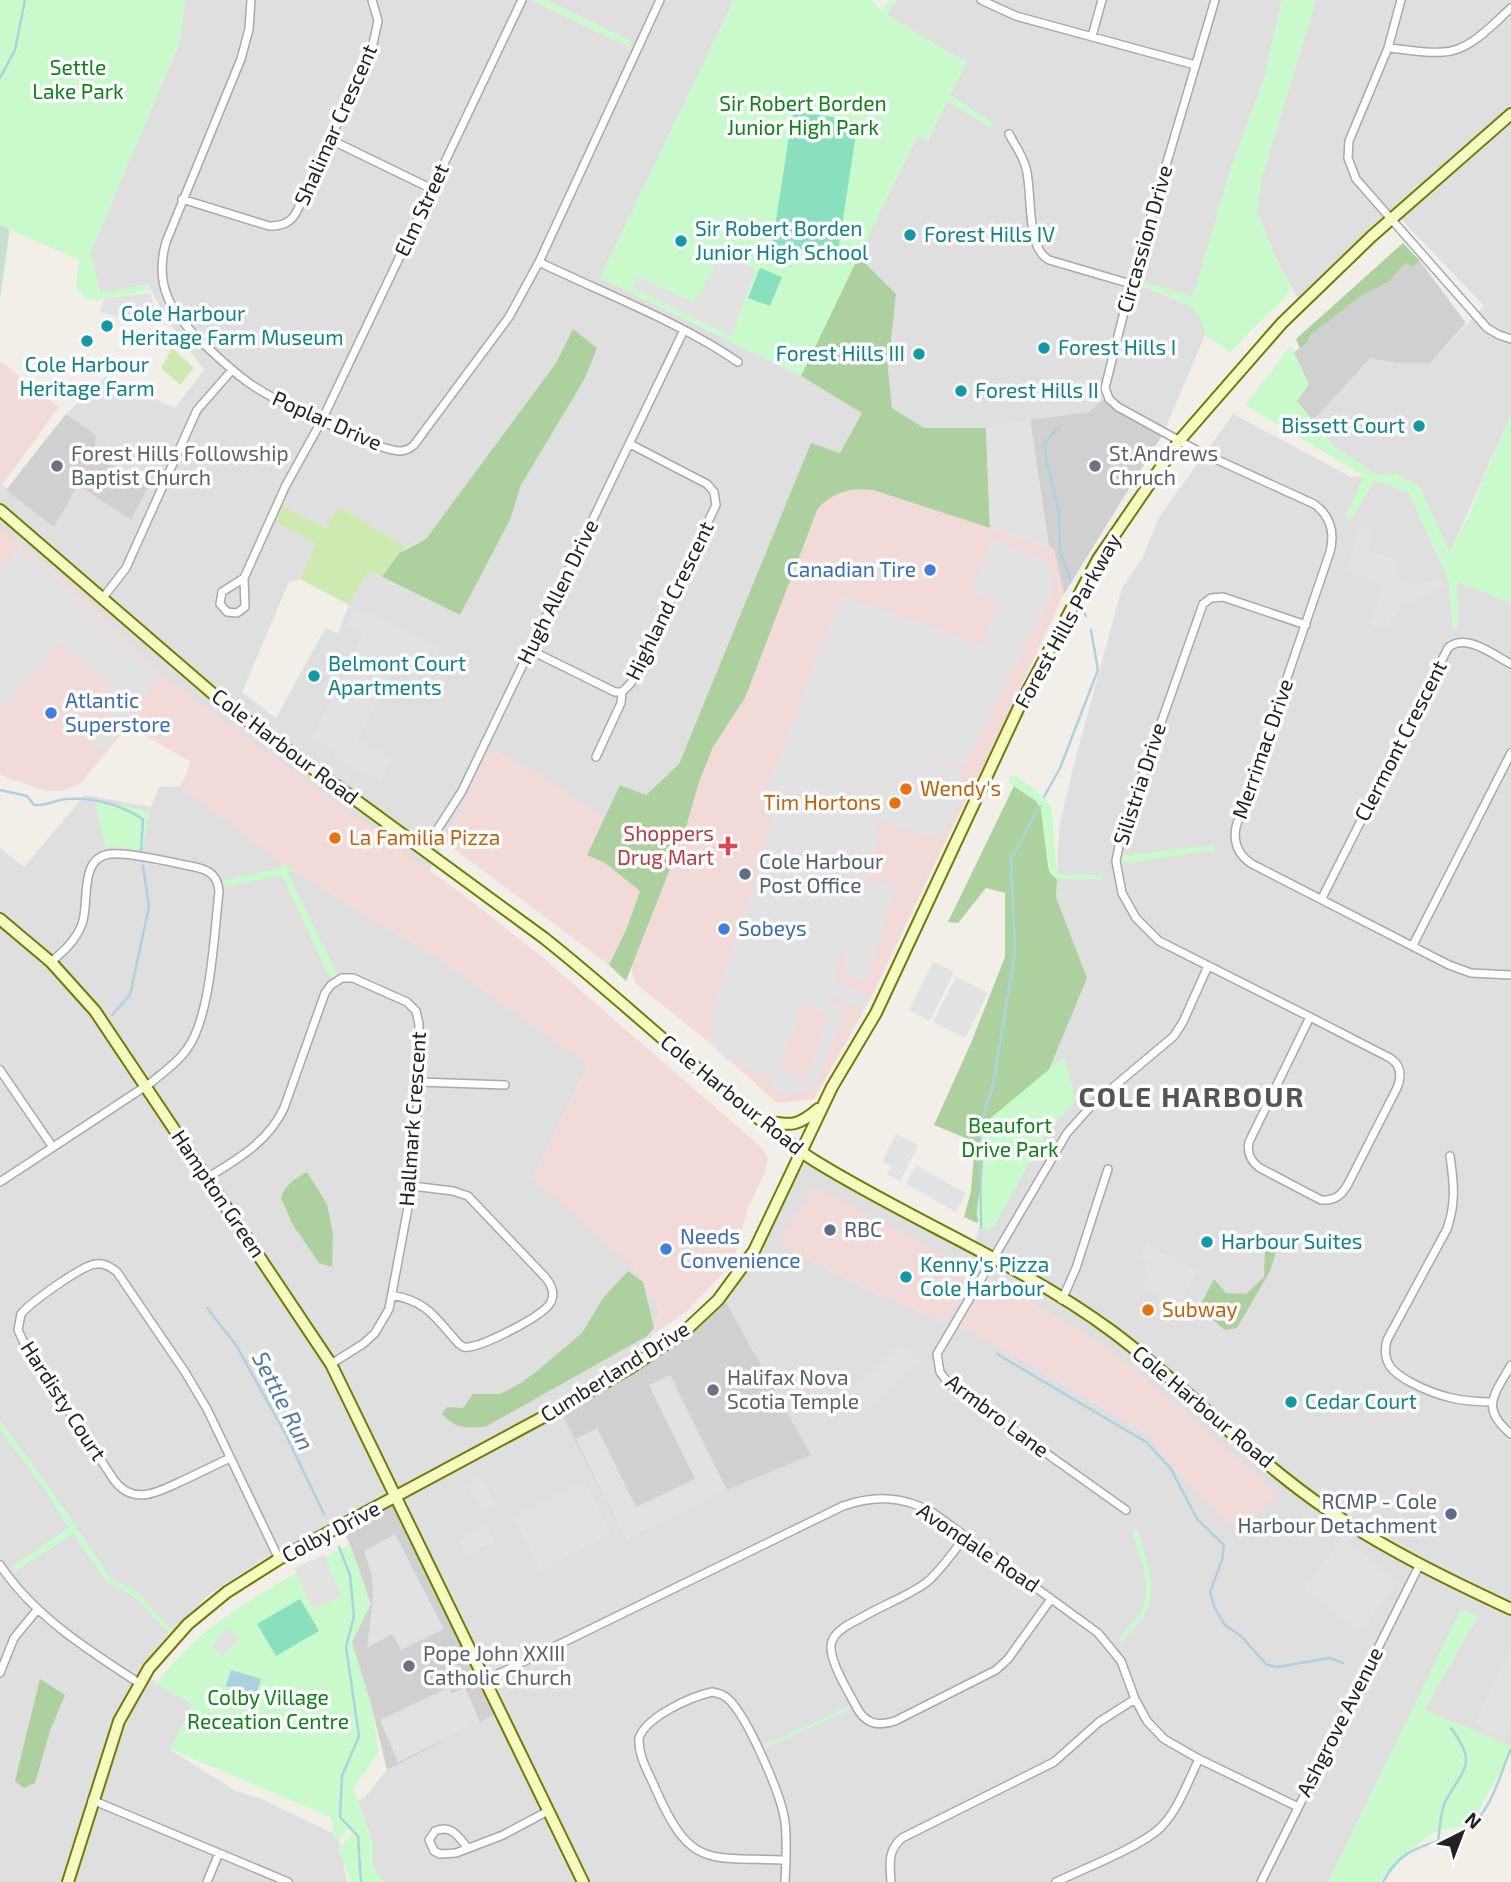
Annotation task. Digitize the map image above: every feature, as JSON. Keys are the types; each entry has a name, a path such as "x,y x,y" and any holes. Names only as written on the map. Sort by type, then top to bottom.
{"main road":[{"name":"Forest Hills Parkway","path":"801,1152 823,1105 876,1013 1020,705 1091,570 1142,492 1180,441 1282,323 1392,219 1511,114"},
{"name":"Cole Harbour Road","path":"0,510 229,706 425,849 584,970 716,1086 801,1152 898,1209 993,1259 1112,1332 1321,1505 1382,1544 1511,1609"},
{"name":"Hampton Green","path":"0,919 51,962 95,1011 331,1364 395,1498"},
{"path":"761,1120 789,1125 802,1123 823,1105"},
{"name":"Cumberland Drive","path":"395,1498 607,1381 696,1321 718,1300 754,1251 801,1152"},
{"name":"Colby Drive","path":"68,1882 119,1721 139,1683 188,1624 227,1592 279,1559 395,1498 583,1882"}],"street":[{"name":"Poplar Drive","path":"251,0 249,29 241,59 182,199 161,257 162,284 184,323 232,370 273,397 396,451 412,447 504,325 539,262 660,0"},
{"name":"Shalimar Crescent","path":"182,199 264,225 287,223 297,211 331,140 377,35 378,21 372,0"},
{"name":"Elm Street","path":"244,578 286,485 322,420 522,0"},
{"path":"981,0 1016,16 1195,65"},
{"path":"1092,36 1102,0"},
{"name":"Circassion Drive","path":"1180,441 1112,402 1105,388 1131,284 1215,0"},
{"path":"1401,0 1388,48 1351,134 1349,166 1356,179 1486,328 1511,339"},
{"path":"1388,48 1443,52 1456,50 1474,40 1511,8"},
{"path":"1009,134 1026,169 1035,241 1040,252 1049,260 1131,284"},
{"path":"331,140 432,189"},
{"path":"539,262 684,330 738,362"},
{"name":"Hugh Allen Drive","path":"425,849 462,792 684,330"},
{"path":"102,599 126,568 197,410 232,370"},
{"name":"Merrimac Drive","path":"1180,441 1314,504 1326,515 1332,529 1332,545 1240,814 1235,837 1240,853 1248,862 1450,965 1471,973 1511,975"},
{"name":"Highland Crescent","path":"596,757 621,703 622,692 631,683 716,501 714,492 704,482 630,444"},
{"path":"244,578 245,607 237,613 227,612 220,604 221,594 227,587 244,578"},
{"name":"Silistria Drive","path":"1306,625 1223,597 1211,598 1203,604 1121,836 1116,861 1122,893 1136,918 1159,941 1310,1017 1390,1058 1398,1067 1400,1076 1397,1088 1343,1192 1336,1198 1326,1200 1314,1197 1259,1168 1250,1158 1248,1149 1310,1017"},
{"name":"Clermont Crescent","path":"1322,898 1448,648 1456,642 1466,642 1511,664"},
{"path":"530,650 615,692 622,692"},
{"path":"1413,945 1511,753"},
{"path":"0,1182 146,1086 182,1056 201,1022 219,892 216,878 202,868 117,855 102,857 93,864 89,873 80,929 69,945 51,962"},
{"path":"993,1259 1067,1133 1092,1105 1174,1036 1208,966"},
{"name":"Hallmark Crescent","path":"207,1178 255,1147 275,1124 286,1103 331,985 342,978 355,979 405,1000 414,1009 419,1024 419,1082 412,1186 392,1295 386,1315 375,1333 331,1364"},
{"path":"0,1070 52,1146"},
{"path":"419,1082 505,1085"},
{"path":"1450,1156 1455,1199 1449,1223 1387,1340 1385,1353 1389,1367 1395,1374 1433,1394 1464,1402 1492,1402"},
{"path":"1062,1300 1076,1268 1108,1169"},
{"path":"392,1295 420,1303 459,1344 467,1347 495,1338 542,1312 553,1296 552,1287 545,1277 472,1199 453,1191 412,1186"},
{"name":"Armbro Lane","path":"993,1259 940,1347 937,1359 940,1372 949,1384 1126,1510"},
{"name":"Hardisty Court","path":"230,1458 151,1494 135,1495 125,1491 114,1480 23,1343 18,1330 20,1314 86,1266 101,1264 114,1269 207,1409 279,1559"},
{"path":"1511,1364 1492,1402 1494,1418 1511,1434"},
{"name":"Avondale Road","path":"484,1681 856,1501 882,1497 907,1501 932,1512 1098,1633 1112,1648 1125,1669 1135,1699 1147,1721 1159,1735 1199,1759 1298,1807"},
{"path":"965,1537 929,1580 846,1626 834,1638 831,1649 835,1662 855,1705 866,1720 878,1724 892,1722 996,1670 1008,1659 1051,1599"},
{"path":"0,1564 37,1610 92,1652 139,1683"},
{"name":"Ashgrove Avenue","path":"1261,1882 1420,1564"},
{"path":"0,1673 13,1638 37,1610"},
{"path":"785,1882 786,1860 785,1824 780,1802 741,1717 729,1699 721,1694 707,1693 646,1725 638,1741 641,1758 668,1817 687,1844 704,1854 716,1857 786,1860"},
{"path":"891,1882 889,1858 893,1847 902,1838 1054,1762 1099,1722 1135,1699"},
{"path":"1056,1882 1144,1839 1159,1828 1174,1810 1199,1759"},
{"path":"92,1800 288,1882"},
{"path":"467,1847 453,1830 446,1828 435,1831 429,1840 434,1851 440,1854 456,1853 503,1835 548,1811"},
{"path":"207,1882 219,1853"}],"shaded area":[{"path":"185,0 532,0 629,47 631,41 546,0 734,0 600,278 801,376 863,412 840,453 811,444 679,764 646,795 620,785 604,819 541,776 490,748 429,871 164,677 87,601 15,540 0,558 0,483 54,527 78,485 131,520 148,487 94,454 96,435 66,414 106,377 175,408 204,370 167,320 148,284 101,293 90,254 180,41","holes":["556,364 584,380 521,485 510,520 460,615 368,571 349,605 338,633 325,628 276,718 242,692 289,582 300,579 339,507 407,547 426,539"]},
{"path":"897,0 1282,0 1264,79 1231,168 1193,297 1141,281 1139,285 1192,306 1204,320 1205,335 1163,434 1119,413 1103,400 1089,412 986,428 924,428 892,408 888,369 896,294 858,256 918,135 928,140 967,60 956,57 886,14"},
{"path":"1316,0 1511,0 1511,414 1450,553 1440,532 1396,473 1377,475 1334,447 1313,421 1370,358 1396,363 1430,363 1484,306 1395,213 1299,301 1276,258 1257,213 1262,177"},
{"path":"723,251 755,270 732,337 632,287 638,276 694,303"},
{"path":"1420,261 1466,323 1430,363 1396,363 1370,358 1313,421 1296,400 1294,352 1335,315 1361,296 1390,281 1405,263 1412,267"},
{"path":"151,293 154,312 143,319 126,313 123,319 99,311 105,298"},
{"path":"0,361 59,407 2,485 0,483"},
{"path":"1103,400 1119,413 1163,434 1064,594 1054,549 1049,547 1030,420 1089,412"},
{"path":"66,414 96,435 94,454 148,487 131,520 78,485 54,527 6,490"},
{"path":"1233,414 1351,477 1365,476 1345,517 1352,519 1374,480 1409,493 1449,581 1453,630 1458,631 1457,581 1511,603 1511,1746 1424,1710 1478,1616 1438,1658 1328,1882 383,1882 373,1867 373,1843 358,1801 365,1797 387,1770 494,1715 396,1500 265,1558 210,1594 169,1633 138,1671 193,1705 170,1750 236,1791 262,1799 338,1836 347,1882 0,1882 0,848 24,867 85,795 151,807 159,787 181,786 284,864 434,955 588,1064 533,1178 628,1260 660,1311 651,1338 659,1353 562,1415 626,1540 727,1490 811,1455 726,1302 811,1152 882,1194 975,1242 1015,1107 1087,979 1056,897 1059,828 1122,588 1143,557 1158,519","holes":["778,1244 974,1269 974,1270 945,1322 873,1292","987,1278 1100,1343 1278,1494 1203,1499 1145,1433 958,1325","40,1680 64,1695 50,1731"]},
{"path":"1030,420 1049,547 990,528 986,428"},
{"path":"863,488 1054,549 1064,594 872,996 814,1099 777,1103 710,1043 636,984 632,967 685,831 699,782 713,747 745,698 818,508 829,497 846,490"},
{"path":"1359,527 1371,529 1369,551 1398,561 1395,573 1408,587 1443,578 1445,588 1403,604 1385,630 1369,624 1383,586 1347,571"},
{"path":"0,528 87,601 164,677 466,897 541,956 762,1148 768,1159 766,1170 748,1208 733,1263 688,1310 653,1335 660,1311 634,1268 533,1178 588,1064 434,955 284,864 181,786 191,762 128,726 80,784 62,791 45,791 0,775"},
{"path":"991,539 1049,562 1053,592 964,766 913,747 959,768 967,789 939,840 877,820 873,832 879,834 866,879 895,887 867,981 847,975 842,948 834,981 869,995 864,1011 828,994 827,997 846,1010 813,1091 797,1091 786,1097 771,1085 772,1074 767,1072 762,1076 742,1065 741,1056 728,1061 710,1043 714,1035 711,1012 747,909 773,819 759,810 841,595 982,645 997,602 972,593","holes":["803,1005 822,1011 827,1017 806,1079 802,1082 780,1068"]},
{"path":"19,548 77,597 160,676 103,752 92,743 103,730 99,726 115,706 109,697 108,684 61,643 0,710 0,572"},
{"path":"355,607 440,649 429,670 400,656 358,740 392,758 381,782 332,757 335,751 311,739 362,635 345,626"},
{"path":"490,748 541,776 604,819 587,855 605,863 640,891 626,930 609,965 445,842"},
{"path":"933,962 954,972 930,1021 909,1010"},
{"path":"956,977 988,993 965,1038 933,1022"},
{"path":"896,1134 918,1145 900,1181 887,1174 891,1166 882,1161"},
{"path":"916,1165 966,1193 956,1212 906,1184"},
{"path":"812,1190 823,1191 974,1270 945,1322 873,1292 778,1244"},
{"path":"1146,1244 1197,1271 1175,1314 1165,1309 1169,1302 1142,1288 1149,1274 1143,1271 1147,1262 1139,1258"},
{"path":"986,1278 1100,1343 1278,1493 1241,1532 1203,1499 1145,1433 1019,1358 957,1325"},
{"path":"726,1302 811,1455 727,1490 626,1540 562,1415 659,1353"},
{"path":"903,1342 920,1361 868,1410 859,1413 850,1392"},
{"path":"670,1375 727,1490 626,1540 576,1439 597,1428 636,1507 695,1479 649,1385"},
{"path":"481,1477 496,1506 483,1513 467,1485"},
{"path":"585,1481 611,1534 540,1570 513,1517"},
{"path":"396,1500 494,1715 387,1770 372,1708 351,1641 350,1544 340,1525"},
{"path":"486,1525 495,1541 466,1555 458,1540"},
{"path":"395,1534 444,1629 401,1650 392,1634 367,1648 373,1597 372,1575 364,1551"},
{"path":"1343,1538 1398,1582 1359,1632 1304,1588"},
{"path":"324,1555 342,1596 313,1609 294,1568"},
{"path":"228,1628 240,1639 223,1656 211,1645"},
{"path":"1511,1647 1511,1724 1504,1739 1474,1724"},
{"path":"450,1687 451,1694 465,1688 480,1722 398,1762 380,1720"}],"green space":[{"name":"Settle Lake Park","path":"0,0 185,0 180,41 90,254 101,293 148,284 150,290 96,300 85,298 76,286 79,260 0,225"},
{"path":"532,0 546,0 631,41 629,47"},
{"name":"Sir Robert Borden Junior High Park","path":"734,0 871,0 881,10 890,0 897,0 886,14 956,57 968,60 950,95 994,123 991,128 948,101 927,140 917,136 801,376 600,278"},
{"path":"1282,0 1316,0 1262,177 1257,213 1291,286 1286,297 1231,353 1205,335 1202,323 1190,307 1171,296 1139,285 1140,281 1193,296 1231,168 1264,79"},
{"path":"0,95 17,112 9,235 0,298"},
{"path":"793,111 858,121 837,257 772,246"},
{"path":"1403,243 1420,261 1412,267 1405,263 1390,281 1361,296 1310,335 1308,342 1300,348 1296,339"},
{"path":"858,256 896,294 888,369 892,408 924,428 986,428 990,528 873,490 843,492 818,508 745,698 713,747 699,782 685,831 626,981 609,965 626,930 640,891 605,863 587,855 620,785 646,795 679,764 811,443 840,453 862,413 801,376"},
{"path":"760,268 782,277 770,306 748,298"},
{"path":"573,329 597,348 584,380 521,485 510,520 460,615 382,577 399,553 426,539 556,363"},
{"path":"1291,346 1309,384 1297,401 1334,447 1377,475 1396,473 1420,487 1450,553 1511,414 1511,603 1457,582 1458,631 1453,630 1449,580 1409,493 1375,480 1351,520 1345,517 1364,476 1245,405"},
{"path":"172,348 194,368 180,385 161,368"},
{"path":"282,506 326,528 339,507 407,547 399,553 382,577 368,571 349,605 300,579 316,544 275,521"},
{"path":"1012,774 1031,786 1051,805 1057,874 1102,875 1103,879 1057,879 1050,873 1041,809 1035,800 1007,782"},
{"path":"1014,786 1035,800 1041,809 1048,866 1050,873 1057,879 1056,897 1087,978 1043,1084 977,1223 964,1217 971,1191 975,1142 934,1125 971,1043 1005,957 1005,893 986,888 958,923 948,922"},
{"path":"95,800 149,811 143,850 105,846"},
{"path":"1213,845 1215,850 1118,864 1119,856"},
{"path":"284,864 296,870 287,871 337,974 330,978 282,875 224,887 222,881 280,868"},
{"name":"Beaufort Drive Park","path":"1064,1057 1076,1100 1047,1132 994,1226 985,1230 977,1216 983,1171 981,1126"},
{"path":"307,1172 327,1204 333,1234 332,1267 319,1263 293,1225 281,1198 295,1179"},
{"path":"1270,1242 1277,1249 1270,1271 1237,1328 1225,1330 1208,1316 1202,1302 1214,1279 1226,1293 1246,1294 1264,1277 1265,1249"},
{"path":"628,1271 643,1282 654,1328 647,1336 487,1426 463,1427 452,1423 442,1414 447,1407 463,1408 473,1394 500,1394 537,1371 582,1333 603,1298"},
{"path":"0,1420 109,1576 135,1590 172,1630 169,1633 132,1595 107,1582 73,1534 14,1572 10,1568 69,1528 43,1487 0,1430"},
{"path":"1137,1528 1147,1560 1151,1595 1144,1615 1122,1642 1119,1638 1133,1623 1145,1603 1146,1582 1132,1530"},
{"name":"Colby Village Receation Centre","path":"350,1544 371,1604 352,1642 372,1708 379,1752 353,1789 373,1843 373,1867 383,1882 351,1882 338,1849 353,1833 347,1830 335,1842 331,1817 170,1749 193,1705 156,1684 197,1639 221,1621 271,1588"},
{"path":"300,1599 319,1631 276,1656 257,1624"},
{"path":"1461,1609 1478,1616 1424,1710 1511,1746 1511,1754 1470,1824 1438,1831 1423,1840 1380,1882 1328,1882"},
{"path":"40,1679 65,1695 50,1731 35,1783 24,1788 15,1781"},
{"path":"849,1706 850,1709 764,1749 763,1746"}],"water":[{"path":"231,1670 261,1679 256,1695 226,1686"}],"waterway":[{"name":"Settle Run","path":"0,78 15,50 25,0"},
{"path":"1060,426 1045,442 1046,458 1059,512 1060,552 1071,581"},
{"path":"1084,612 1086,616"},
{"path":"1044,797 1060,768 1098,670 1091,630"},
{"name":"Settle Run","path":"0,790 27,796 34,805 77,799 97,800 125,809 143,819 141,852"},
{"path":"981,1228 980,1126 993,1085 1015,952 1011,858 1040,806"},
{"name":"Settle Run","path":"112,1015 130,995 149,907 143,866"},
{"name":"Settle Run","path":"207,1308 236,1345 285,1433 324,1514"},
{"path":"997,1354 1146,1442 1171,1469 1197,1519 1224,1545 1222,1560 1210,1592 1214,1606 1224,1624 1241,1636 1267,1665 1277,1667 1330,1658 1343,1663"},
{"name":"Settle Run","path":"339,1547 350,1575 354,1616 346,1647 359,1736 342,1776 340,1817 358,1836 361,1882"},
{"path":"1438,1841 1443,1806 1462,1773 1466,1758 1451,1728"},
{"path":"1383,1882 1402,1857 1458,1833 1479,1818 1495,1790 1511,1749"}],"place":[{"name":"Forest Hills IV","path":"910,235"},
{"name":"Sir Robert Borden Junior High School","path":"681,241"},
{"name":"Cole Harbour Heritage Farm Museum","path":"107,326"},
{"name":"Cole Harbour Heritage Farm","path":"87,341"},
{"name":"Forest Hills I","path":"1044,348"},
{"name":"Forest Hills III","path":"919,354"},
{"name":"Forest Hills II","path":"961,391"},
{"name":"Bissett Court","path":"1419,426"},
{"name":"Forest Hills Followship Baptist Church","path":"57,466"},
{"name":"St.Andrews Chruch","path":"1095,466"},
{"name":"Canadian Tire","path":"930,570"},
{"name":"Belmont Court Apartments","path":"314,676"},
{"name":"Atlantic Superstore","path":"51,713"},
{"name":"Wendy's","path":"906,789"},
{"name":"Tim Hortons","path":"895,803"},
{"name":"La Familia Pizza","path":"335,838"},
{"name":"Shoppers Drug Mart","path":"728,846"},
{"name":"Cole Harbour Post Office","path":"745,874"},
{"name":"Sobeys","path":"724,929"},
{"name":"RBC","path":"830,1230"},
{"name":"Harbour Suites","path":"1207,1242"},
{"name":"Needs Convenience","path":"666,1249"},
{"name":"Kenny's Pizza Cole Harbour","path":"906,1277"},
{"name":"Subway","path":"1148,1310"},
{"name":"Halifax Nova Scotia Temple","path":"713,1390"},
{"name":"Cedar Court","path":"1291,1402"},
{"name":"RCMP - Cole Harbour Detachment","path":"1451,1514"},
{"name":"Pope John XXIII Catholic Church","path":"409,1666"}],"district":[{"name":"COLE HARBOUR","path":"1192,1097"}]}
